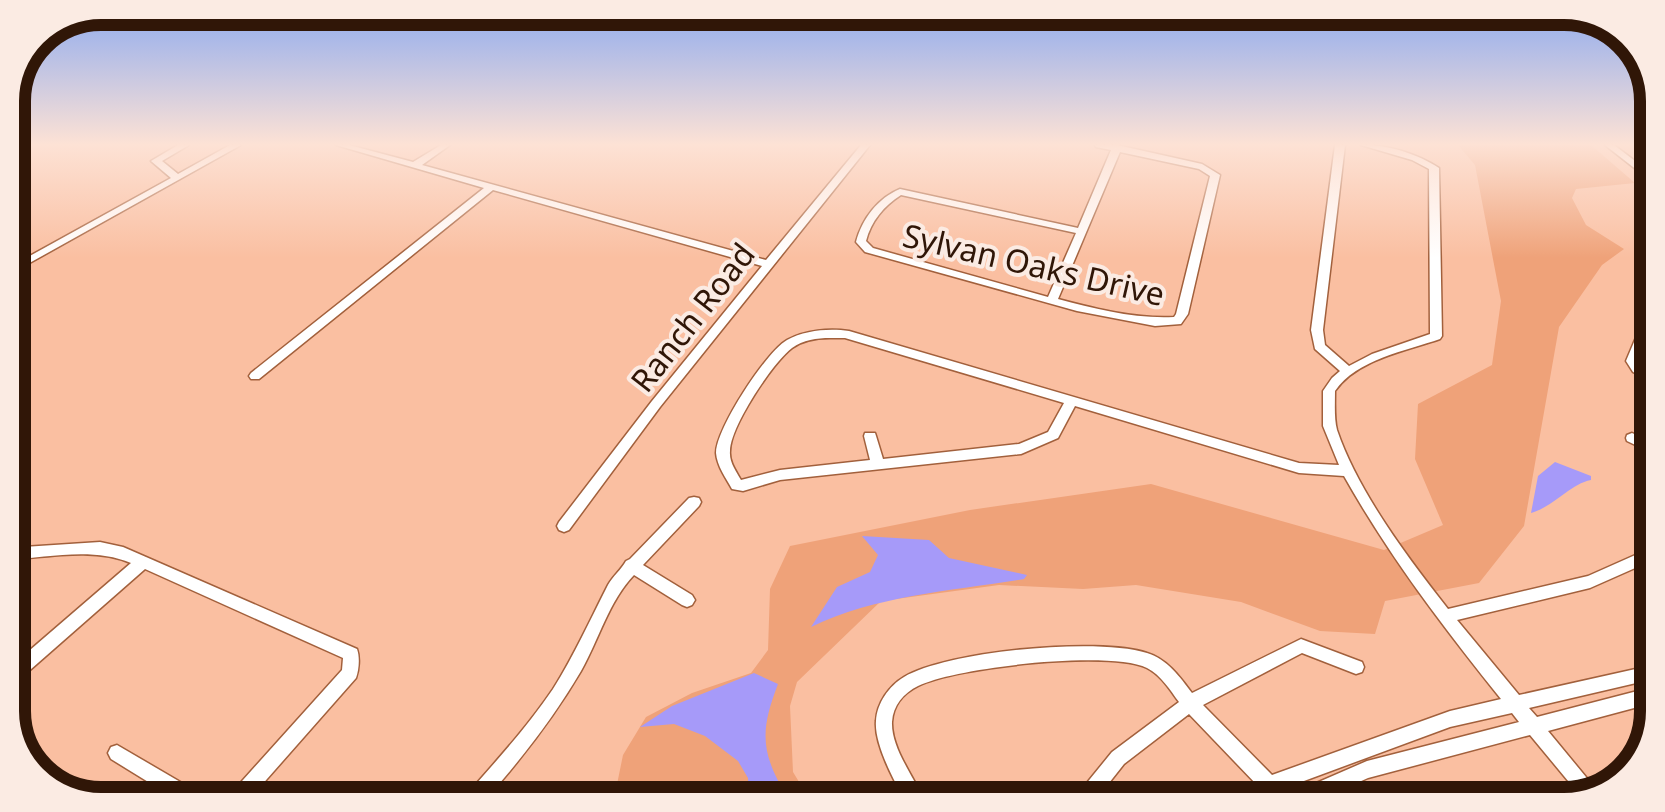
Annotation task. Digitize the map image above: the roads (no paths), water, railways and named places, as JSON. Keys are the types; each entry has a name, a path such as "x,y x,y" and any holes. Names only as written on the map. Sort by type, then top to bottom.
{"street":[{"path":"25,263 168,183"},
{"path":"480,183 768,264"},
{"name":"Ranch Road","path":"564,526 834,183"},
{"path":"1052,299 1102,183"},
{"name":"Sylvan Oaks Drive","path":"1079,232 900,192 890,196 861,233 861,242 869,250 1052,299 1156,325 1177,322 1214,183"},
{"path":"1335,183 1317,330 1319,346 1346,370"},
{"path":"1434,183 1436,336 1346,370 1329,391 1326,410 1346,471 1381,532 1583,785"},
{"path":"255,376 492,186"},
{"path":"1072,400 1053,435 1021,449 780,475 743,486 737,485 726,466 723,448 736,418 786,345 823,332 845,334 1072,400 1298,468 1346,471"},
{"path":"1640,341 1632,360 1640,370"},
{"path":"870,436 878,465"},
{"path":"1632,438 1640,442"},
{"path":"485,787 558,695 616,584 694,502"},
{"path":"25,553 100,548 143,562 352,654 350,672 248,787"},
{"path":"1446,616 1590,582 1640,559"},
{"path":"25,664 143,562"},
{"path":"631,565 687,600"},
{"path":"1095,787 1118,758 1190,703 1301,646 1356,667"},
{"path":"905,787 884,722 894,694 910,679 1023,654 1119,654 1147,660 1164,670 1190,703 1274,787"},
{"path":"1268,787 1450,719 1520,706 1640,675"},
{"path":"1327,787 1368,770 1640,699"},
{"path":"116,753 173,787"}]}
